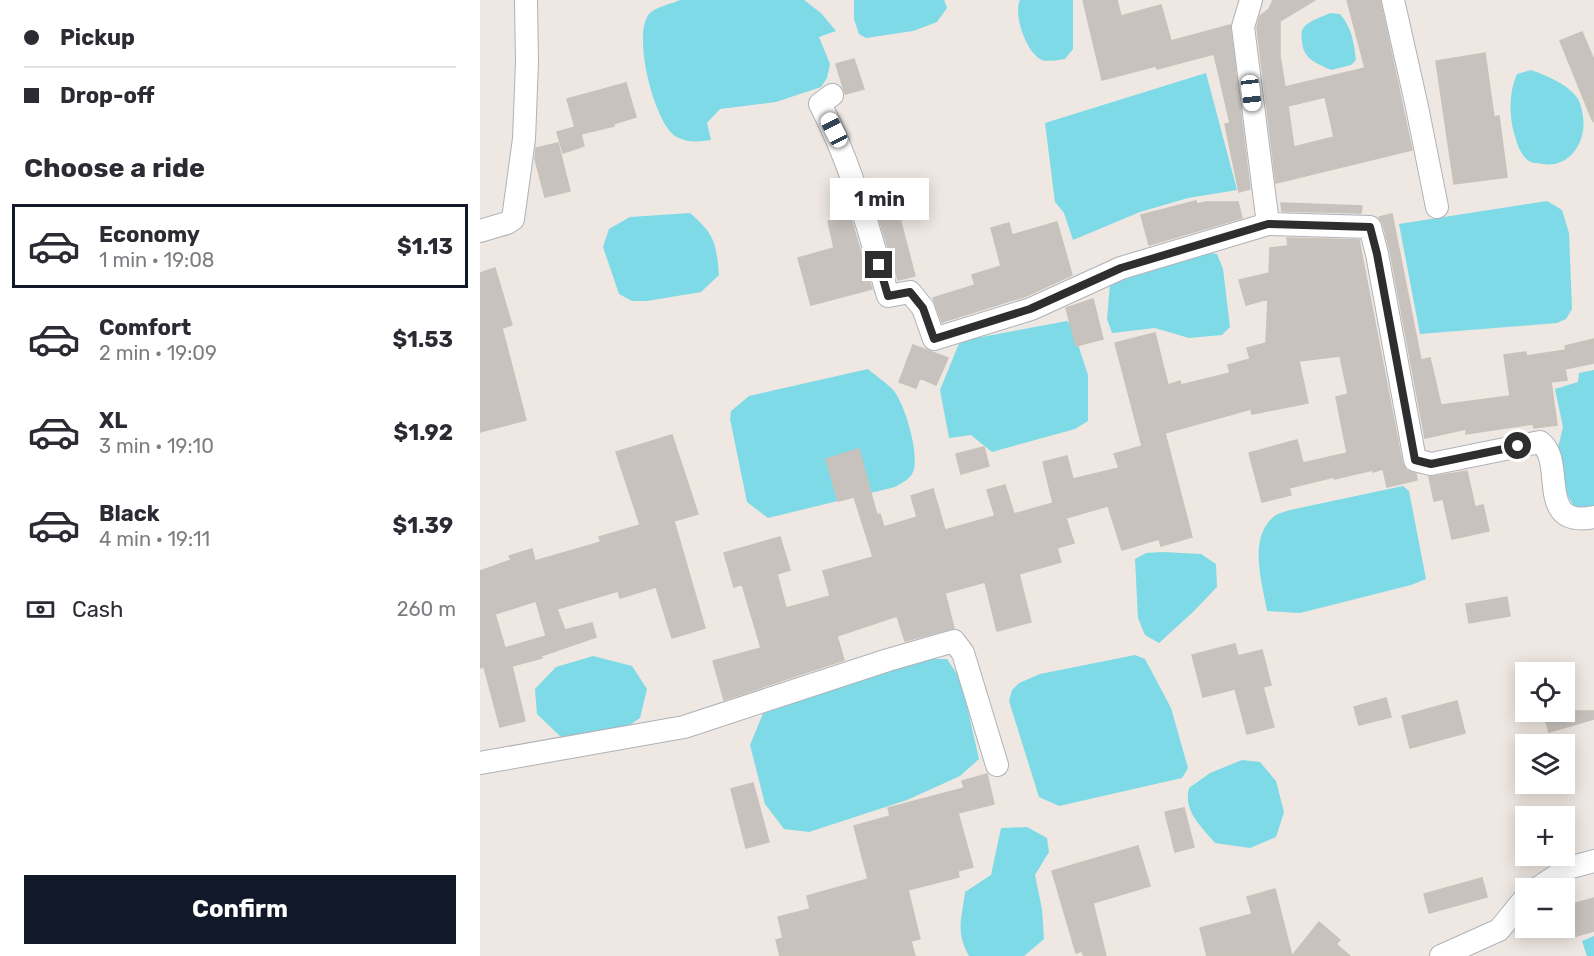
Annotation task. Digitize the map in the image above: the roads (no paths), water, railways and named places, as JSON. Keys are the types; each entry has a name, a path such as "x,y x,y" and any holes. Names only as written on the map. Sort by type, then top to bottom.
{"street":[{"path":"480,231 513,219 524,139 527,62 526,0"},
{"path":"1251,0 1243,27 1268,224"},
{"path":"1393,0 1418,107 1437,207"},
{"path":"832,95 820,104 834,130 860,199 888,296 910,292 923,308 934,339 1030,309 1121,268 1268,224 1370,227 1415,460 1431,464 1540,442 1548,450 1558,504 1566,516 1578,520 1594,517"},
{"path":"480,763 684,727 888,660 954,641 963,653 997,765"},
{"path":"1553,878 1568,868 1594,861"},
{"path":"1441,956 1499,930 1515,910"}],"water":[{"path":"680,0 804,0 821,13 836,31 819,37 830,64 827,78 821,87 776,102 720,109 707,123 711,140 683,140 675,136 667,127 653,96 644,57 643,38 645,23 650,13"},
{"path":"854,0 944,0 947,8 937,22 913,31 866,38 859,34 854,19"},
{"path":"1020,0 1073,0 1073,49 1065,59 1042,60 1031,50 1022,33 1018,14"},
{"path":"1330,13 1340,14 1350,30 1356,60 1351,65 1331,70 1308,56 1303,47 1301,35 1307,25"},
{"path":"1531,70 1563,85 1574,94 1581,105 1582,137 1573,153 1558,163 1529,161 1521,152 1514,133 1511,119 1512,88 1517,74"},
{"path":"1206,73 1237,190 1188,198 1140,212 1073,240 1064,213 1055,202 1045,123"},
{"path":"1547,201 1562,210 1569,233 1572,309 1566,319 1557,323 1420,334 1399,224"},
{"path":"690,213 705,227 713,240 719,275 701,292 647,301 632,301 619,294 603,247 609,229 630,217"},
{"path":"1209,253 1217,254 1223,269 1230,327 1222,335 1189,338 1155,328 1112,333 1107,319 1110,284"},
{"path":"1067,321 1072,326 1088,375 1088,421 1075,429 992,452 971,435 949,438 940,390 960,341"},
{"path":"868,369 894,391 903,407 915,454 915,464 910,477 895,487 768,518 747,502 730,419 731,411 749,396"},
{"path":"1594,370 1594,508 1574,507 1562,485 1555,460 1563,427 1555,389 1578,382 1579,373"},
{"path":"1403,486 1409,491 1426,579 1411,585 1300,613 1267,611 1260,573 1259,547 1267,524 1276,515"},
{"path":"1146,553 1201,554 1216,564 1217,587 1159,643 1145,635 1138,618 1135,559"},
{"path":"1135,655 1145,659 1171,708 1188,768 1182,778 1059,806 1039,797 1009,701 1012,690 1019,683 1040,674"},
{"path":"593,656 632,666 647,689 640,718 624,729 561,737 537,714 535,689 556,667"},
{"path":"916,659 947,659 961,680 979,759 960,776 907,800 809,832 784,829 765,804 750,745 764,711"},
{"path":"1242,760 1260,762 1276,781 1284,812 1276,837 1250,848 1215,843 1194,818 1188,796 1189,788 1210,773"},
{"path":"1027,827 1047,838 1049,852 1035,875 1042,909 1044,939 1024,956 969,956 961,932 965,892 991,875 1001,828"},
{"path":"1594,936 1594,956 1587,956 1582,941"}]}
